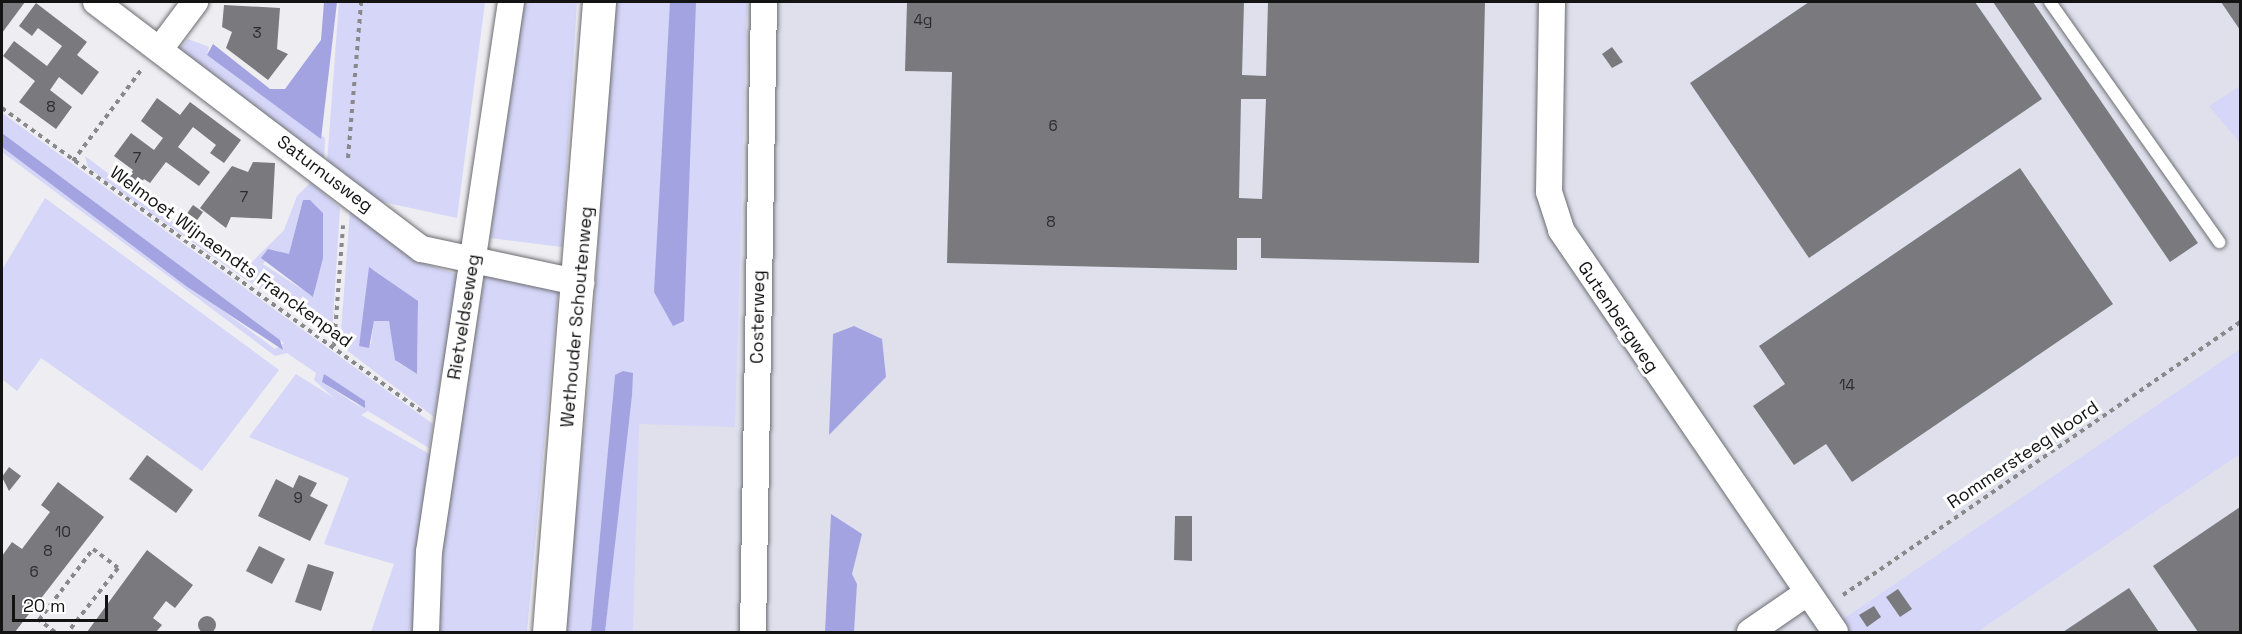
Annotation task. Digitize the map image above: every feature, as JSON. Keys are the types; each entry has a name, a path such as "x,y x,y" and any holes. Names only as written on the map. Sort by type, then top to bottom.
{"street":[{"name":"Saturnusweg","path":"96,2 422,249 473,263 581,283"},
{"path":"160,50 195,2"},
{"name":"Rietveldseweg","path":"426,633 429,552 511,2"},
{"name":"Wethouder Schoutenweg","path":"549,633 581,283 599,2"},
{"name":"Costerweg","path":"753,633 764,2"},
{"name":"Gutenbergweg","path":"1552,2 1549,192 1561,230 1835,633"},
{"path":"1750,633 1814,602"}],"lane":[{"path":"2050,2 2219,242"}],"path":[{"path":"73,161 160,50"},
{"name":"Welmoet Wijnaendts Franckenpad","path":"2,108 446,426"},
{"name":"Rommersteeg Noord","path":"1814,602 2241,322"},
{"path":"53,632 39,620 93,549 118,568 68,633"}],"shaded area":[{"path":"339,2 485,2 457,218 378,201 327,163"},
{"path":"522,2 577,2 562,247 490,238"},
{"path":"613,2 747,2 735,427 639,424 633,632 605,632 633,373 615,375 591,632 564,632 590,372"},
{"path":"656,2 2240,2 2240,632 623,632 640,412"},
{"path":"188,39 209,47 207,55 325,138 324,162 178,51"},
{"path":"2240,86 2240,143 2209,106"},
{"path":"2,113 433,424 429,448 368,411 361,415 433,456 414,632 371,632 394,564 324,544 349,478 249,437 296,374 334,398 314,380 316,373 287,353 275,356 2,152 2,147 275,349 284,343 2,133","holes":["324,374 363,409 322,382"]},
{"path":"85,156 241,273 284,230 297,196 311,182 340,208 332,334 327,336 88,167","holes":["302,203 322,239 314,297 263,264 273,250 289,255"]},
{"path":"45,198 279,370 202,471 41,358 17,391 2,379 2,270"},
{"path":"350,211 416,261 459,275 434,417 340,345","holes":["373,269 418,302 417,374 397,362 389,321 374,321 371,344 359,346"]},
{"path":"485,272 559,281 527,632 435,632 438,556"},
{"path":"2240,349 2240,454 1977,632 1842,632 1836,624"}],"water":[{"path":"324,2 337,2 321,139 207,55 213,44 270,89 285,89 321,40"},
{"path":"670,2 696,2 684,321 673,326 654,292"},
{"path":"2,133 280,340 283,350 186,286 2,147"},
{"path":"303,200 310,200 323,213 323,258 313,297 261,258 268,249 289,254"},
{"path":"369,267 418,301 417,374 395,360 389,321 374,321 369,348 359,346"},
{"path":"854,326 882,339 886,377 829,435 833,334"},
{"path":"623,371 633,373 632,395 605,632 591,632 615,375"},
{"path":"324,374 365,401 365,408 322,382"},
{"path":"831,514 862,534 852,574 857,584 854,632 825,632"}],"building":[{"path":"4,2 25,2 2,33 2,5"},
{"path":"907,2 1244,2 1242,75 1266,76 1268,2 1485,2 1479,263 1261,258 1261,238 1237,238 1237,270 947,263 952,72 905,71","holes":["1241,99 1266,99 1262,199 1239,198"]},
{"path":"1809,2 1975,2 2042,99 1809,258 1690,83"},
{"path":"1993,2 2033,2 2198,243 2170,262"},
{"path":"2221,2 2240,2 2240,30"},
{"path":"36,3 87,42 77,55 99,72 82,95 59,77 50,90 72,107 56,129 19,102 35,81 3,56 14,41 47,66 62,46 38,28 32,36 19,26"},
{"path":"224,5 280,8 277,49 288,54 268,80 226,48 232,32 222,27"},
{"path":"1612,47 1623,62 1612,68 1602,54"},
{"path":"157,98 180,115 190,102 241,140 224,163 210,153 216,145 193,127 178,147 210,172 199,186 166,162 150,183 144,179 138,188 127,180 133,170 114,156 131,133 154,150 163,138 141,121"},
{"path":"253,162 275,163 272,219 231,217 226,228 200,208 232,166 248,172"},
{"path":"2020,168 2113,304 1852,482 1826,444 1794,465 1753,406 1785,384 1759,346"},
{"path":"193,205 203,212 190,230 181,222"},
{"path":"147,455 193,490 176,513 129,479"},
{"path":"9,467 21,476 9,491 2,477"},
{"path":"299,475 317,483 310,496 328,505 310,541 258,516 276,479 293,488"},
{"path":"58,482 104,517 15,632 2,632 2,556 12,542 22,549 50,512 41,505"},
{"path":"2240,507 2240,632 2198,632 2153,566"},
{"path":"1175,516 1192,516 1192,561 1174,560"},
{"path":"259,546 285,559 272,584 246,571"},
{"path":"147,550 193,585 175,608 166,601 153,618 162,625 156,632 87,632"},
{"path":"308,564 334,572 321,611 295,602"},
{"path":"2129,588 2159,632 2063,632"},
{"path":"1898,589 1912,609 1900,617 1886,597"},
{"path":"1874,606 1881,617 1867,627 1859,615"},
{"path":"207,616 213,619 216,625 213,631 207,634 201,631 198,625 201,619"}]}
